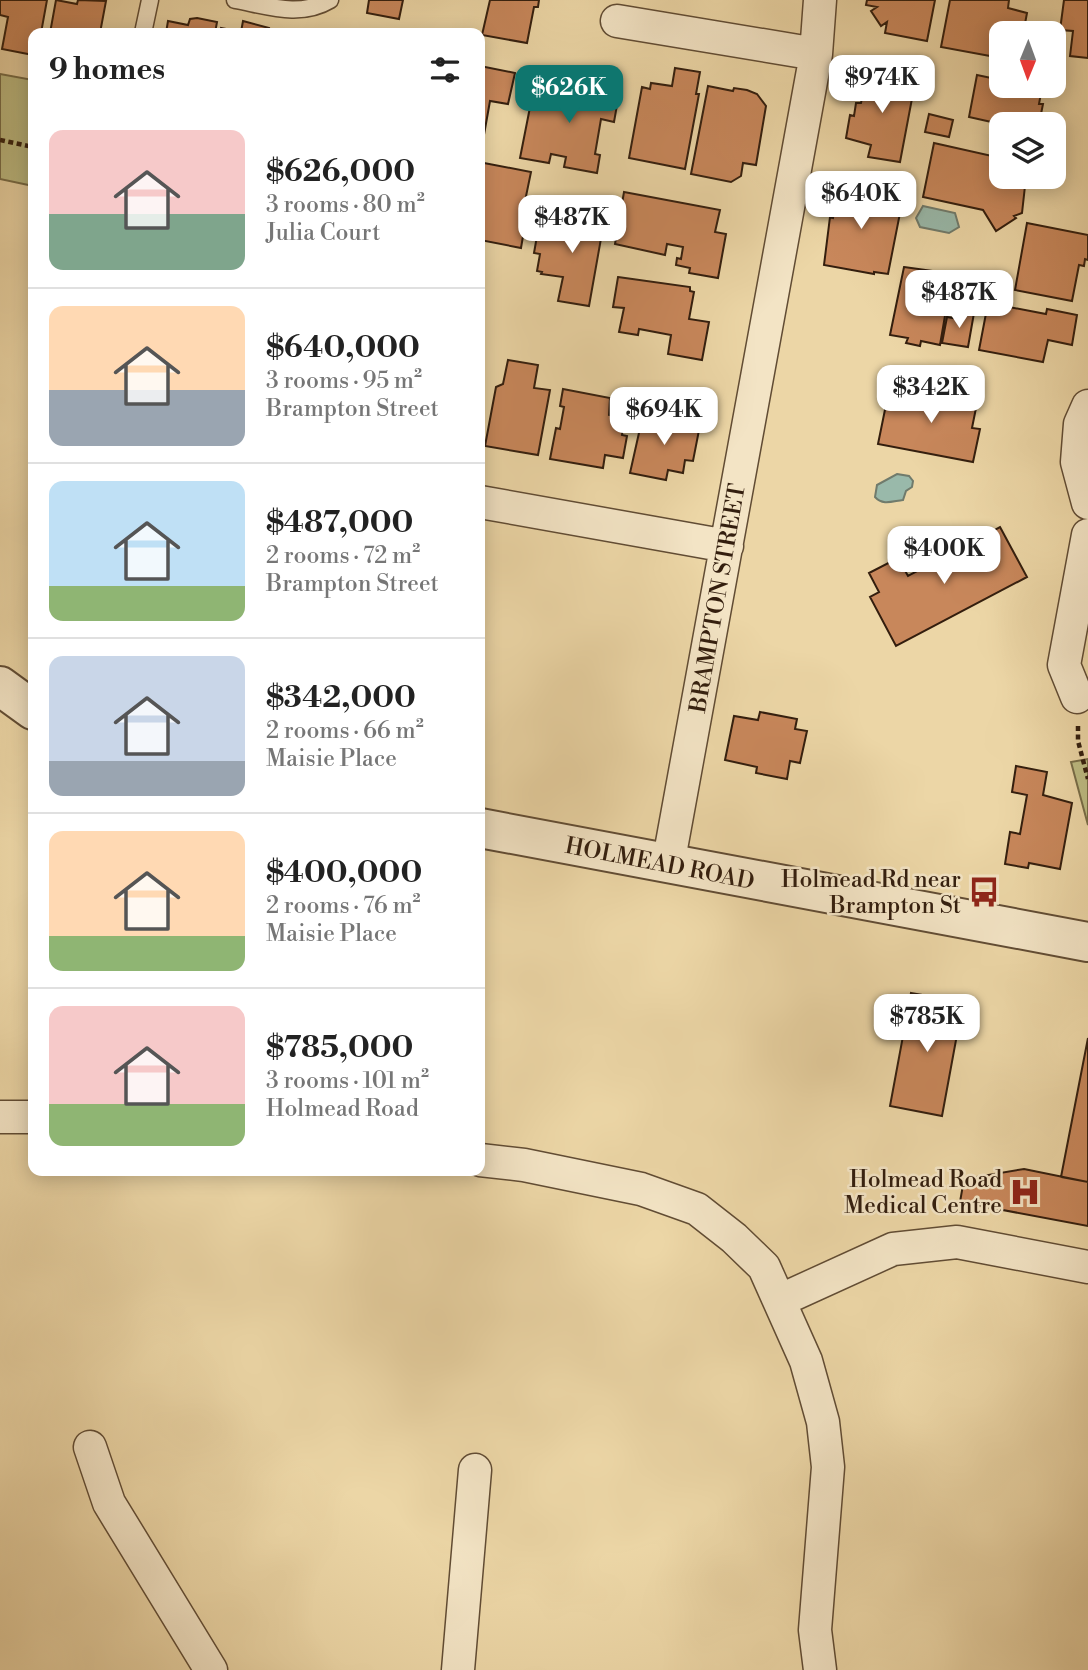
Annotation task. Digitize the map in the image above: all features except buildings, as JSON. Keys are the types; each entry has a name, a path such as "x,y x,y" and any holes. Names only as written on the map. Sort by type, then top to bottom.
{"street":[{"name":"BRAMPTON STREET","path":"668,865 816,54 820,0"},
{"path":"617,21 816,54"},
{"path":"1088,406 1080,424 1085,444 1077,462 1088,503"},
{"path":"485,503 727,546"},
{"path":"1077,697 1064,665 1088,535"},
{"path":"0,686 28,706"},
{"name":"HOLMEAD ROAD","path":"485,829 1088,942"},
{"path":"0,1116 28,1117"},
{"path":"485,1160 524,1164 641,1189 696,1209 734,1238 764,1266 806,1362 823,1422 828,1467 815,1630 820,1670"},
{"path":"781,1300 893,1249 957,1242 1088,1267"},
{"path":"90,1447 109,1503 211,1670"},
{"path":"458,1670 475,1470"}],"lane":[{"path":"144,28 150,0"},
{"path":"235,0 296,11 319,7 330,0"}],"path":[{"path":"0,140 28,146"},
{"path":"1077,697 1078,741 1088,779"}],"shaded area":[{"path":"0,74 28,79 28,185 0,179"},
{"path":"923,206 955,213 959,227 949,233 920,227 916,218"},
{"path":"897,474 909,476 913,481 903,500 878,500 875,497 877,485"},
{"path":"1088,759 1088,825 1071,762"}],"place":[{"name":"Holmead Rd near Brampton St","path":"984,892"},
{"name":"Holmead Road Medical Centre","path":"1025,1192"}]}
